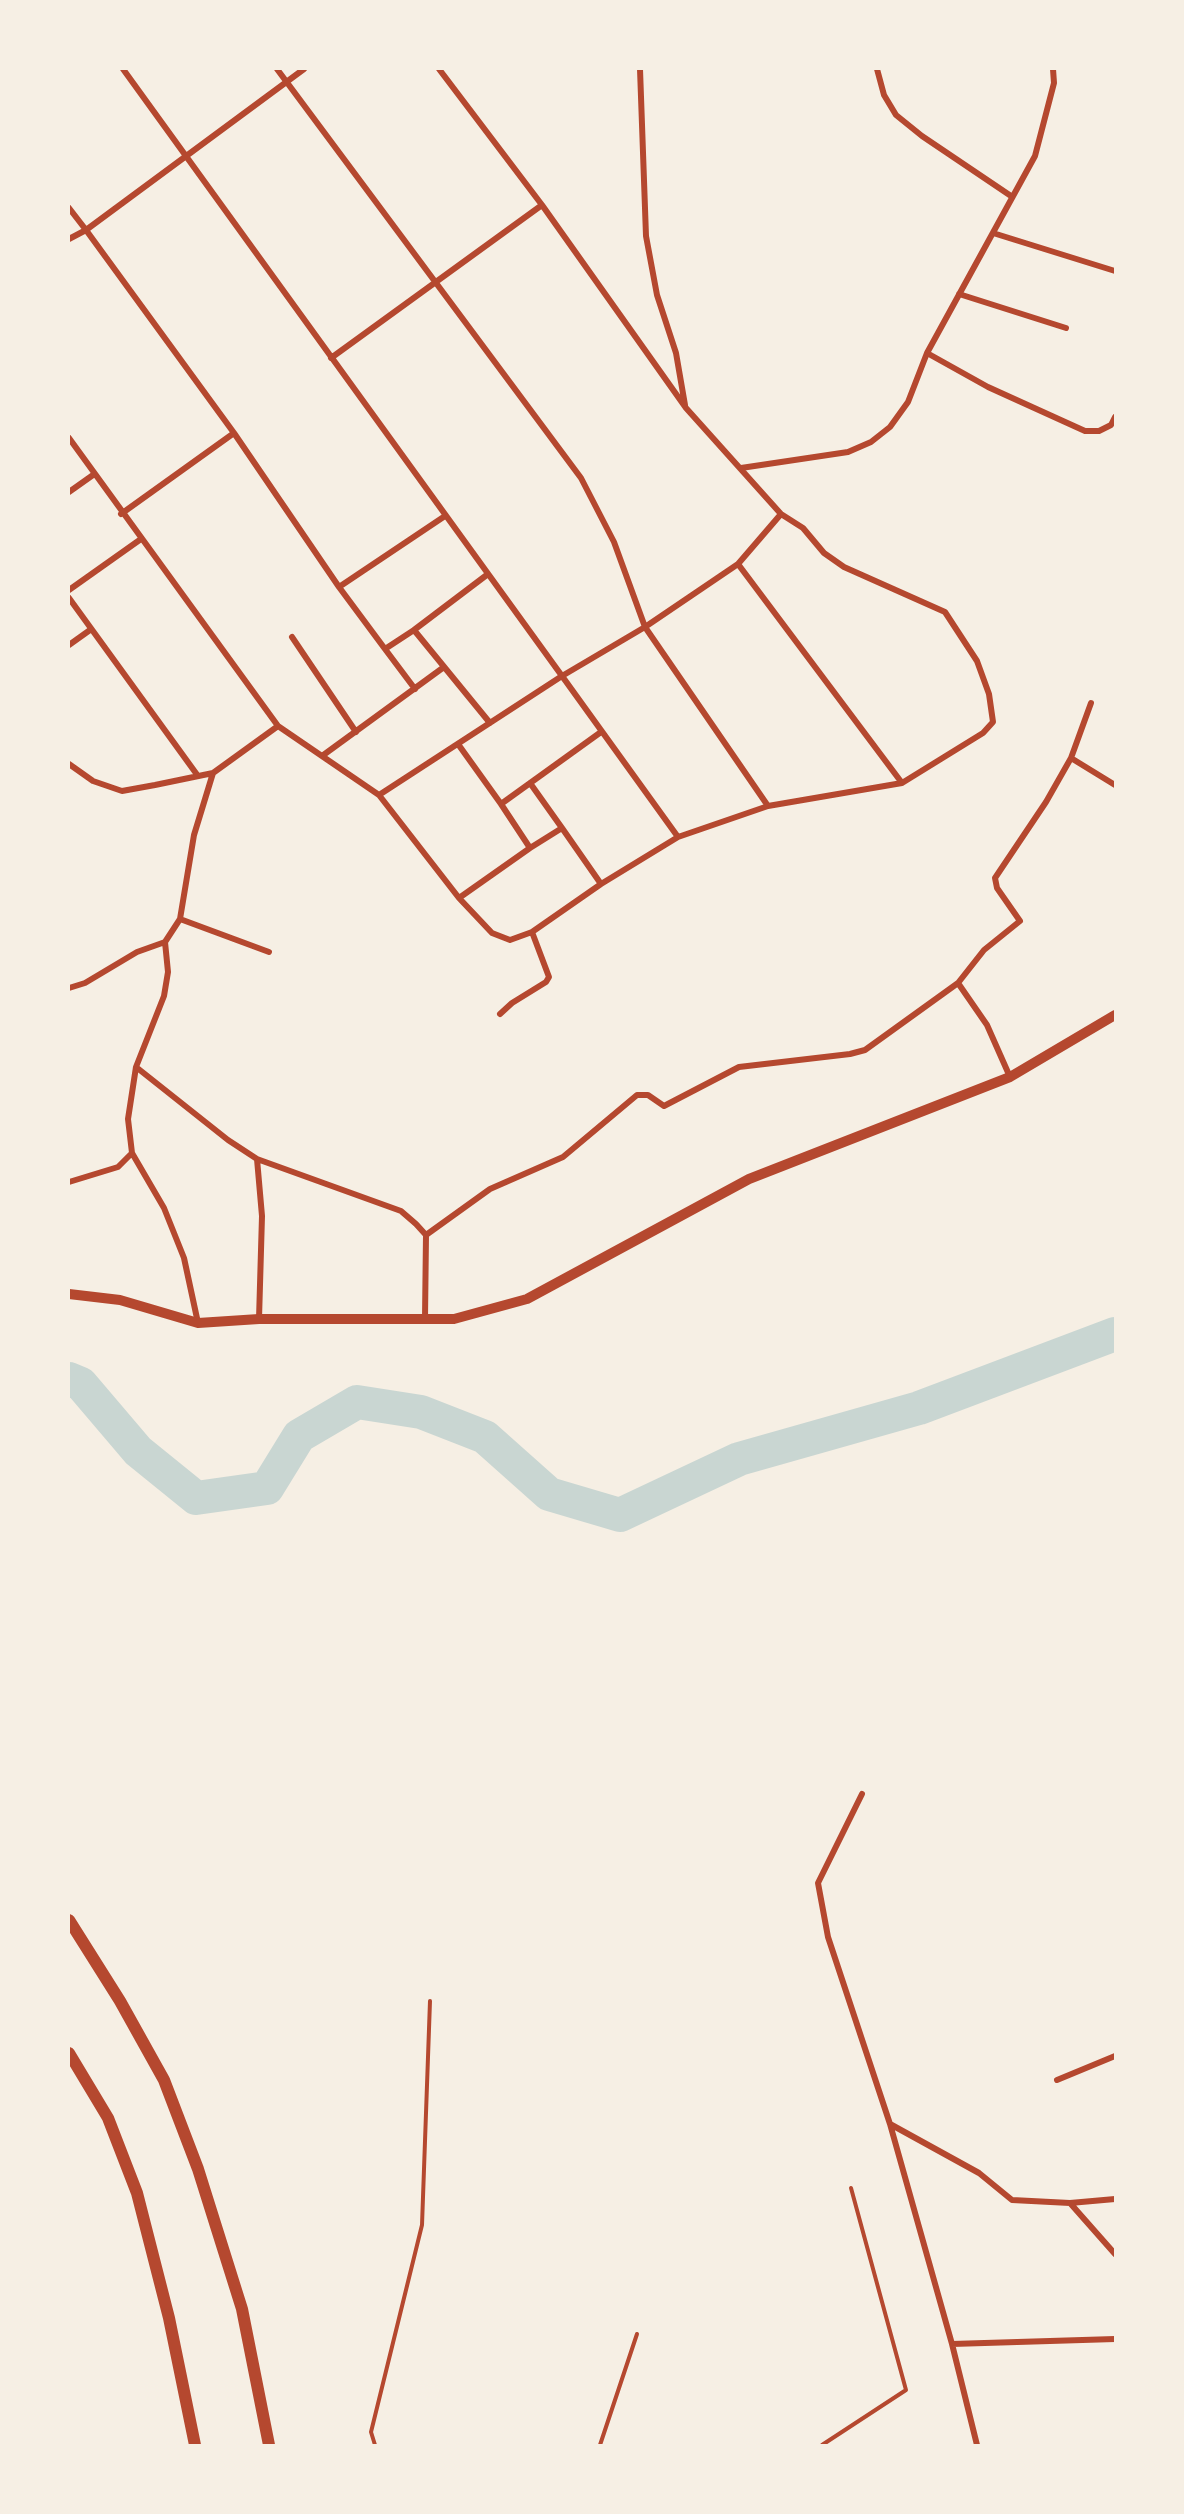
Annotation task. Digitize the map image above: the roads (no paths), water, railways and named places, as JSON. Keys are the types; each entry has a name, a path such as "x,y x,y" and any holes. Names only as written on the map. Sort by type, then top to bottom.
{"main road":[{"path":"69,1920 120,2001 164,2080 194,2158 242,2309 268,2445"},
{"path":"69,2054 108,2118 137,2193 169,2318 195,2445"}],"street":[{"path":"123,69 678,837"},
{"path":"277,69 581,478 614,542 645,627 768,806"},
{"path":"69,239 86,230 303,69"},
{"path":"69,438 121,514 278,726 379,795 459,898 492,933 510,940 532,932 601,884 678,837 768,806 902,783 983,733 993,722 990,694 977,661 945,612 844,567 824,553 803,528 782,514 686,408 542,205 439,69"},
{"path":"640,69 646,236 657,295 676,353 686,408"},
{"path":"877,69 884,95 896,115 922,136 1011,196"},
{"path":"741,468 848,452 871,442 890,427 908,402 927,353 1011,196 1035,156 1054,83 1053,69"},
{"path":"332,358 542,205"},
{"path":"69,208 234,433 339,587 415,689"},
{"path":"993,233 1115,271"},
{"path":"959,294 1066,328"},
{"path":"927,353 988,387 1085,431 1099,431 1111,425 1115,417"},
{"path":"121,514 234,433"},
{"path":"69,492 93,475"},
{"path":"379,795 562,676 645,627 738,564 782,514"},
{"path":"339,587 445,516"},
{"path":"69,590 141,539"},
{"path":"738,564 902,783"},
{"path":"385,649 488,574"},
{"path":"69,598 198,776"},
{"path":"69,645 90,630"},
{"path":"414,630 490,723"},
{"path":"292,637 356,732"},
{"path":"322,756 444,667"},
{"path":"426,1235 490,1190 563,1157 637,1095 648,1095 664,1106 739,1067 850,1054 865,1050 958,983 984,950 1020,921 997,888 995,878 1046,802 1071,758 1091,703"},
{"path":"69,764 93,781 122,791 213,773 278,726"},
{"path":"501,804 601,732"},
{"path":"458,744 530,848"},
{"path":"1071,758 1115,785"},
{"path":"69,988 86,983 136,952 165,942 180,919 194,835 213,773"},
{"path":"530,783 601,884"},
{"path":"459,898 562,828"},
{"path":"180,919 269,952"},
{"path":"500,1014 512,1003 546,982 549,977 532,932"},
{"path":"165,942 168,972 164,996 136,1067 128,1119 132,1153 164,1208 184,1258 198,1323"},
{"path":"958,983 987,1025 1010,1077"},
{"path":"69,1294 120,1300 198,1323 259,1319 454,1319 527,1299 749,1179 881,1125 1010,1077 1115,1015"},
{"path":"136,1067 228,1140 257,1159 401,1210 426,1235 424,1318"},
{"path":"69,1182 118,1167 132,1153"},
{"path":"257,1159 262,1216 259,1319"},
{"path":"862,1794 818,1883 828,1937 890,2124 952,2344 977,2445"},
{"path":"1057,2080 1115,2056"},
{"path":"890,2124 979,2173 1012,2200 1070,2204 1115,2199"},
{"path":"1070,2204 1115,2254"},
{"path":"952,2344 1115,2339"}],"waterway":[{"path":"69,1379 81,1384 138,1451 196,1498 267,1488 299,1436 357,1402 421,1412 485,1437 549,1494 620,1515 739,1459 919,1408 1115,1334"}]}
